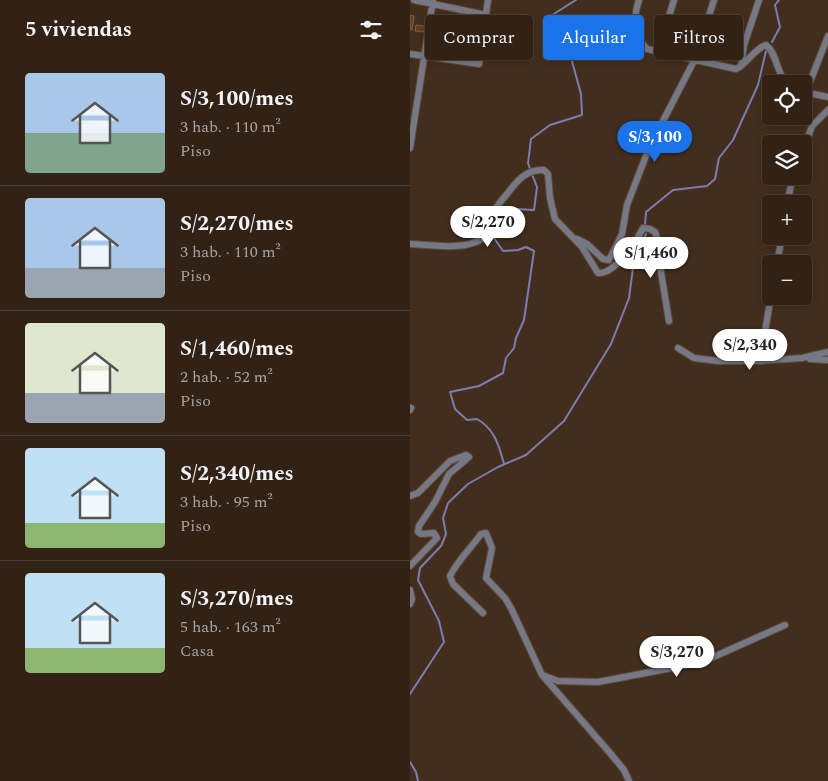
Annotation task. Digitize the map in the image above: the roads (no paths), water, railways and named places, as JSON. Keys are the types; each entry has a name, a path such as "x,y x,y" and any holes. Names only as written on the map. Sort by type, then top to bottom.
{"street":[{"path":"414,0 432,2 486,15 488,0"},
{"path":"639,0 636,9 636,28 641,43 647,49 654,50"},
{"path":"669,15 674,0"},
{"path":"709,15 714,0"},
{"path":"741,66 744,45 759,0"},
{"path":"410,146 415,124 413,100 424,57 432,2"},
{"path":"812,75 828,36"},
{"path":"569,235 587,244 603,259 609,260 622,234 627,205 649,148 695,60 736,69 762,46 768,46 781,75"},
{"path":"410,54 424,57"},
{"path":"448,60 479,64 480,60"},
{"path":"812,94 828,97"},
{"path":"809,135 812,126 828,110"},
{"path":"410,244 448,246 469,244 484,238 489,230 496,209 519,178 537,170 544,170 548,174 550,198 555,219 582,247 598,273 604,274 611,270 646,228 655,232 658,240 660,266 669,321"},
{"path":"760,361 770,305"},
{"path":"678,348 694,358 702,360 760,361 802,358 828,360"},
{"path":"802,358 828,352"},
{"path":"410,496 418,493 450,461 466,455 469,457 449,474 435,502 419,526 418,532 422,534 434,533 437,538 410,566"},
{"path":"483,613 453,584 450,576 458,562 467,554 480,534 486,533 492,548 486,578 505,598 511,608 542,675 620,764 629,781"},
{"path":"410,590 412,599 410,604"},
{"path":"542,675 558,681 598,682 672,668 710,659 785,625"}],"waterway":[{"path":"530,169 528,163 531,139 550,125 582,115 581,94 570,54 549,17 576,0"},
{"path":"772,42 780,27 775,5 779,0"},
{"path":"645,225 646,212 673,190 707,186 715,179 719,158 733,140 758,85 766,51"},
{"path":"504,464 498,444 492,433 477,419 467,420 455,409 450,392 479,386 503,373 506,358 514,348 524,320 534,251 526,247 518,250 503,251 492,235 499,231 517,209 534,210 537,187 532,174"},
{"path":"410,694 444,642 439,621 418,580 420,568 441,546 446,534 443,518 448,503 468,484 498,467 526,455 564,421 611,344 629,298 633,268 646,234"},
{"path":"410,762 416,772 418,781"}]}
